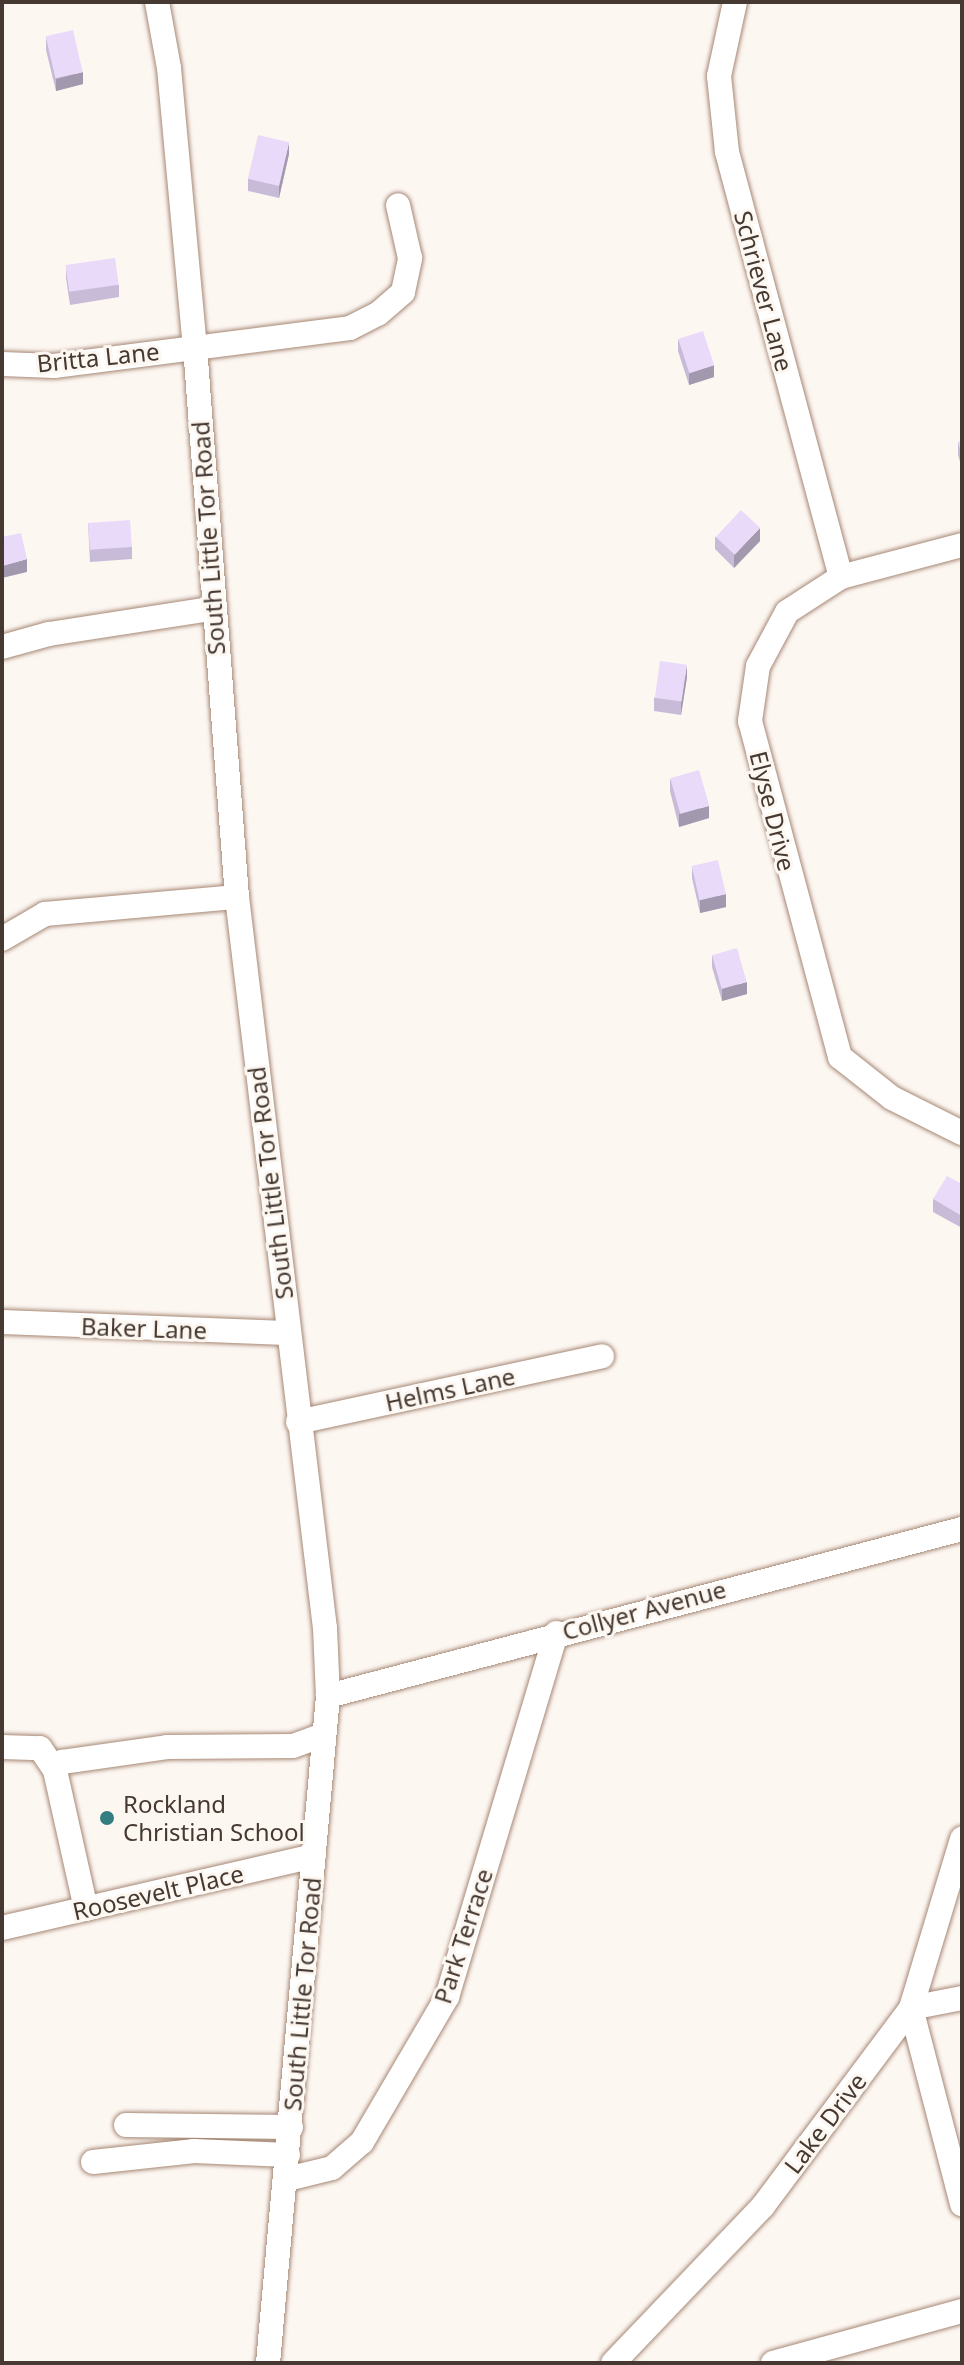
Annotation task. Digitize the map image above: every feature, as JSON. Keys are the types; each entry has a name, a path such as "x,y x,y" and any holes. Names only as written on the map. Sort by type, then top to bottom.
{"street":[{"name":"South Little Tor Road","path":"157,2 169,68 195,347 211,609 237,897 328,1696 268,2363"},
{"name":"Schriever Lane","path":"735,2 719,76 727,152 841,577"},
{"name":"Britta Lane","path":"2,364 54,366 350,328 378,314 403,292 410,258 398,205"},
{"name":"Elyse Drive","path":"962,545 841,577 787,612 758,666 750,721 817,986 840,1057 892,1098 962,1133"},
{"path":"2,647 49,634 211,609"},
{"path":"2,939 56,912 237,897"},
{"name":"Baker Lane","path":"2,1322 287,1333"},
{"name":"Helms Lane","path":"298,1422 602,1356"},
{"name":"Collyer Avenue","path":"328,1696 556,1633 962,1529"},
{"name":"Park Terrace","path":"93,2162 194,2151 288,2167 332,2168 362,2142 447,1997 556,1633"},
{"path":"55,1770 62,1762 167,1747 261,1749 324,1735"},
{"path":"2,1747 40,1748 55,1770 86,1909"},
{"name":"Lake Drive","path":"613,2363 763,2206 911,2008 962,1839"},
{"name":"Roosevelt Place","path":"2,1928 314,1856"},
{"path":"962,1998 911,2008 962,2204"},
{"path":"126,2125 291,2127"},
{"path":"773,2363 830,2351 962,2311"}],"building":[{"path":"73,30 83,72 55,78 46,36"},
{"path":"258,135 289,142 279,186 248,179"},
{"path":"115,258 119,285 69,292 65,265"},
{"path":"703,331 714,365 689,373 678,339"},
{"path":"741,510 760,528 735,555 716,537"},
{"path":"130,520 132,547 90,550 88,523"},
{"path":"21,533 27,559 2,566 2,537"},
{"path":"660,661 687,665 682,701 655,698"},
{"path":"699,770 709,806 680,814 670,778"},
{"path":"718,860 726,894 700,900 692,866"},
{"path":"737,948 747,982 722,989 712,955"},
{"path":"947,1176 962,1184 962,1216 933,1199"}],"place":[{"name":"Rockland Christian School","path":"107,1818"}]}
